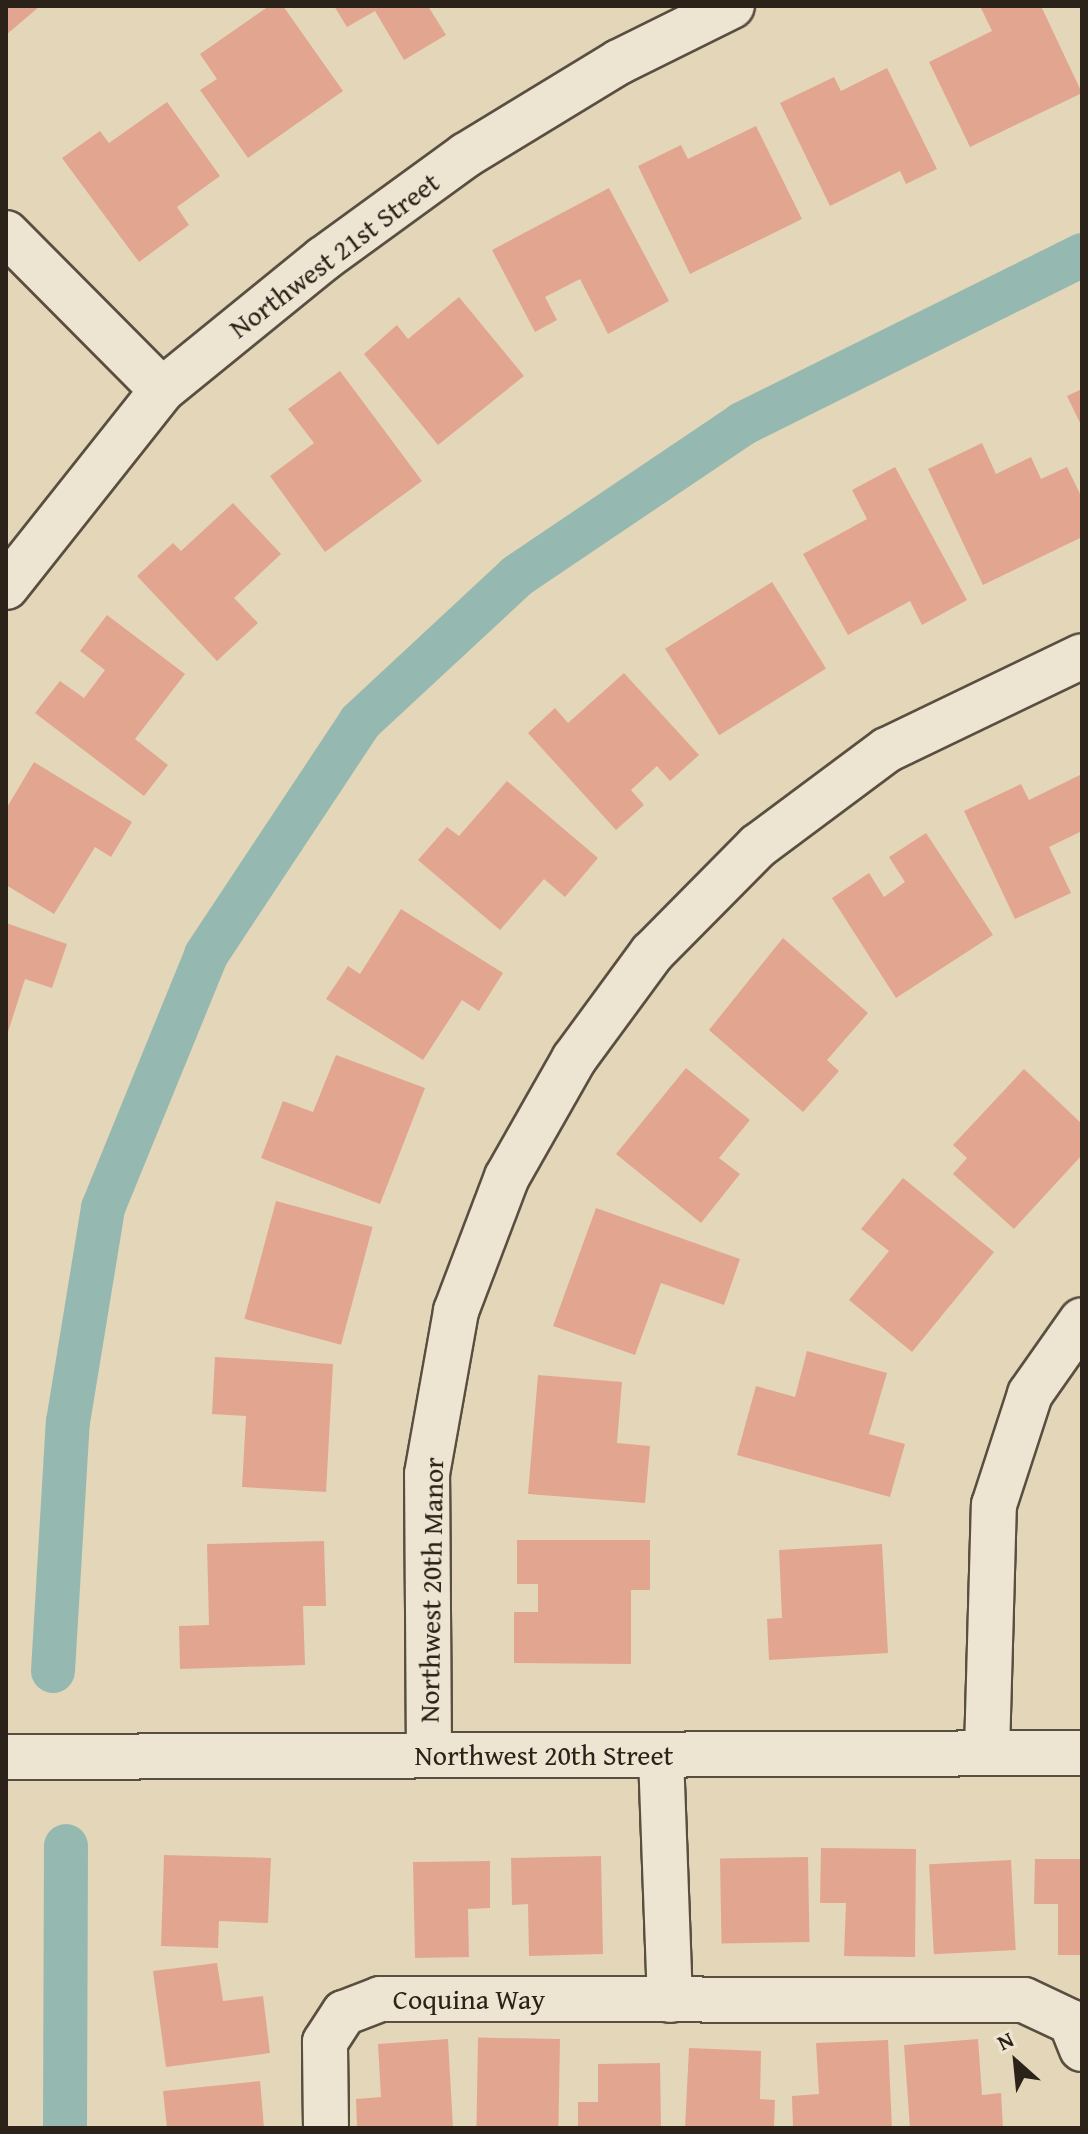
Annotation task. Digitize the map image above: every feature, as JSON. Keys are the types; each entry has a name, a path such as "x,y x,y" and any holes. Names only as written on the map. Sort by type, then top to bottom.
{"street":[{"name":"Northwest 21st Street","path":"6,587 162,390 323,259 466,155 619,62 732,6"},
{"path":"6,233 162,390"},
{"name":"Northwest 20th Manor","path":"429,1754 427,1474 456,1311 507,1177 574,1059 652,953 758,846 887,750 1082,656"},
{"path":"987,1751 994,1505 1030,1394 1082,1320"},
{"name":"Northwest 20th Street","path":"6,1757 1082,1753"},
{"path":"661,1756 670,2000"},
{"name":"Coquina Way","path":"326,2128 325,2042 344,2013 380,1999 1024,2000 1071,2022 1082,2049"}],"building":[{"path":"6,6 40,6 6,35"},
{"path":"269,6 283,6 343,91 248,158 200,90 217,79 200,54"},
{"path":"334,6 428,6 446,35 404,60 375,11 347,27"},
{"path":"980,6 1041,6 1082,93 970,147 929,62 992,31"},
{"path":"887,68 937,169 906,184 900,171 830,206 780,103 834,77 841,91"},
{"path":"167,102 220,176 177,207 189,225 139,262 62,158 100,131 109,143"},
{"path":"756,126 802,219 690,274 638,166 681,145 688,159"},
{"path":"609,188 669,301 608,334 580,279 545,297 557,320 535,332 492,250"},
{"path":"459,297 524,376 438,445 364,354 397,325 408,339"},
{"path":"340,371 422,481 325,552 270,476 314,443 288,409"},
{"path":"1082,389 1082,427 1067,396"},
{"path":"982,443 996,474 1031,457 1041,479 1067,467 1082,498 1082,537 983,585 928,469"},
{"path":"895,467 967,600 922,625 910,601 848,635 803,554 867,519 852,490"},
{"path":"233,503 281,554 234,598 258,623 217,661 137,576 173,543 181,551"},
{"path":"772,582 826,669 719,735 665,649"},
{"path":"107,615 185,674 135,739 168,765 144,796 35,713 60,681 84,698 105,670 80,651"},
{"path":"624,673 699,755 670,781 657,766 631,790 644,805 616,830 528,733 555,708 568,723"},
{"path":"34,762 132,822 111,857 95,847 54,914 6,885 6,809"},
{"path":"1082,774 1082,831 1049,847 1071,893 1015,919 964,811 1021,784 1029,800"},
{"path":"507,781 598,858 565,897 544,879 500,930 418,860 447,827 459,836"},
{"path":"926,833 993,935 896,998 832,898 869,873 884,897 905,882 889,857"},
{"path":"401,909 503,973 479,1011 462,1000 423,1060 326,999 348,966 360,974"},
{"path":"6,923 67,944 52,988 25,979 7,1035"},
{"path":"783,938 868,1013 827,1060 839,1071 803,1112 709,1030"},
{"path":"336,1055 425,1088 380,1204 261,1158 283,1101 313,1112"},
{"path":"686,1068 750,1120 719,1158 740,1174 701,1223 616,1154"},
{"path":"1024,1069 1082,1124 1082,1155 1014,1229 953,1174 967,1158 953,1145"},
{"path":"903,1178 994,1252 912,1352 849,1300 889,1251 861,1229"},
{"path":"276,1201 373,1227 341,1345 244,1319"},
{"path":"596,1208 740,1259 724,1305 661,1283 635,1355 553,1326"},
{"path":"807,1351 887,1373 869,1434 905,1444 890,1497 737,1455 756,1386 795,1397"},
{"path":"215,1357 333,1364 326,1492 242,1487 246,1416 212,1414"},
{"path":"538,1375 622,1382 617,1443 650,1446 645,1503 528,1494"},
{"path":"517,1540 650,1540 650,1590 631,1590 631,1664 514,1663 514,1612 538,1612 538,1584 517,1584"},
{"path":"324,1541 326,1606 303,1606 305,1665 180,1669 179,1626 209,1625 207,1544"},
{"path":"882,1544 888,1653 769,1660 767,1619 782,1618 779,1550"},
{"path":"821,1848 916,1849 915,1957 844,1956 846,1903 820,1903"},
{"path":"164,1855 271,1858 268,1923 219,1921 218,1948 161,1946"},
{"path":"601,1856 603,1954 529,1956 528,1904 512,1905 511,1858"},
{"path":"808,1857 809,1942 721,1944 720,1859"},
{"path":"1035,1859 1082,1859 1082,1955 1058,1955 1058,1904 1034,1904"},
{"path":"1011,1860 1016,1950 934,1954 929,1864"},
{"path":"490,1861 490,1908 468,1909 469,1957 415,1958 413,1862"},
{"path":"217,1963 223,2001 263,1996 270,2053 166,2067 153,1971"},
{"path":"478,2038 560,2039 558,2128 476,2127"},
{"path":"448,2039 453,2128 357,2128 356,2099 381,2097 378,2044"},
{"path":"978,2039 982,2095 1001,2093 1003,2128 910,2128 904,2045"},
{"path":"888,2040 892,2128 793,2128 792,2096 819,2094 816,2043"},
{"path":"689,2048 761,2051 760,2099 775,2100 774,2128 685,2128"},
{"path":"660,2063 661,2128 578,2128 578,2102 598,2102 598,2064"},
{"path":"260,2081 264,2128 167,2128 163,2091"}],"waterway":[{"path":"53,1671 68,1422 103,1208 206,955 360,722 517,576 742,424 1082,255"},
{"path":"65,2128 66,1846"}]}
